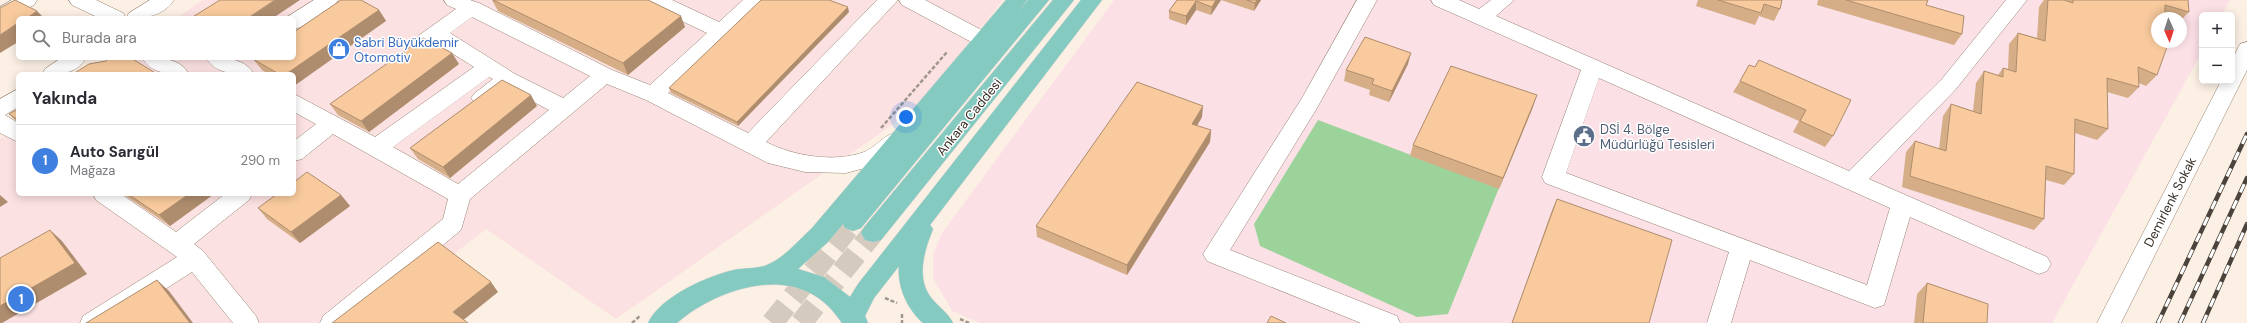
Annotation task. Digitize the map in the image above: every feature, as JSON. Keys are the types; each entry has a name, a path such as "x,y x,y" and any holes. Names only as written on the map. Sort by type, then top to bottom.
{"main road":[{"path":"769,275 785,267 820,234 1017,0"},
{"name":"Ankara Caddesi","path":"854,222 1039,0"},
{"name":"Ankara Caddesi","path":"873,233 1064,0"},
{"path":"856,321 866,291 1092,0"},
{"path":"929,210 917,237 911,264 910,278 916,298 924,309 941,323"},
{"path":"660,323 681,304 714,286 733,280 769,275 798,278 818,286 835,296 856,321"}],"street":[{"path":"0,16 27,0"},
{"path":"79,0 112,16"},
{"path":"139,16 164,0"},
{"path":"296,21 328,0"},
{"path":"655,0 720,31"},
{"path":"653,95 754,0"},
{"path":"752,144 888,0"},
{"path":"909,0 984,40"},
{"path":"1367,0 1310,103 1215,254 1388,323"},
{"path":"1441,0 2039,264"},
{"path":"1481,18 1504,0"},
{"path":"1852,182 1949,84 2017,0"},
{"path":"410,52 436,34 465,3 606,75 653,95 776,157 805,164 846,165 872,158 909,130"},
{"path":"436,34 508,79 564,108"},
{"name":"Demirlenk Sokak","path":"2235,74 2247,49"},
{"path":"55,72 73,60"},
{"path":"155,60 176,72"},
{"path":"376,148 489,67"},
{"path":"1593,67 1553,177 1875,298 1902,204"},
{"path":"332,323 453,224 460,195 606,75"},
{"path":"465,110 508,79"},
{"name":"Demirlenk Sokak","path":"2109,323 2230,84"},
{"path":"0,109 16,98"},
{"path":"296,148 326,119 339,102"},
{"path":"296,103 460,195"},
{"path":"398,160 416,146"},
{"path":"107,196 186,251 247,323"},
{"path":"92,323 186,251 239,196"},
{"path":"1719,323 1742,248"}],"path":[{"path":"902,323 903,305 916,298"}],"shaded area":[{"path":"203,0 1003,0 916,108 616,319 486,229 366,323 0,323 0,139 16,128 16,196 296,196 296,72 98,72 115,60 296,60 296,16 180,16"},
{"name":"DSİ 4. Bölge Müdürlüğü Tesisleri","path":"1114,0 2230,0 2224,12 2199,12 2199,57 2052,323 980,323 952,311 933,278 933,255 942,233"}],"green space":[{"path":"1318,120 1499,188 1448,314 1417,317 1260,246 1254,224"}],"building":[{"path":"15,0 37,11 30,16 16,16 16,24 0,35 0,8"},
{"path":"220,0 275,0 251,16 194,16"},
{"path":"341,0 361,0 379,10 289,72 276,72 255,60 296,60 296,31"},
{"path":"493,0 648,0 681,16 623,63"},
{"path":"761,0 829,0 848,7 737,122 669,88"},
{"path":"1177,0 1216,0 1212,7 1196,1 1186,16 1169,11"},
{"path":"1247,0 1257,0 1255,3"},
{"path":"1718,0 1782,0 1780,9 1764,4 1761,13"},
{"path":"1846,0 1928,0 1926,5 1964,16 1962,34"},
{"path":"2048,0 2064,0 2073,3 2073,0 2188,0 2189,12 2165,5 2165,12 2151,12 2151,48 2167,48 2157,75 2138,67 2139,87 2107,78 2108,129 2075,119 2074,174 2046,166 2044,219 1910,176 1915,141 1946,151 1951,104 1981,114 1984,71 2003,77 2003,68 2016,72 2018,33 2045,41"},
{"path":"1365,37 1411,53 1392,91 1372,84 1374,79 1346,70"},
{"path":"423,38 452,53 361,121 330,104"},
{"path":"134,60 154,72 76,72 89,64 106,61"},
{"path":"1759,60 1851,100 1833,136 1800,121 1806,110 1740,81 1749,65 1755,67"},
{"path":"1451,66 1537,95 1503,178 1413,145"},
{"path":"502,80 531,95 443,167 410,148"},
{"path":"1137,82 1203,106 1192,124 1211,130 1127,265 1036,226"},
{"path":"16,110 16,119 9,114"},
{"path":"307,172 341,195 291,232 258,208 274,196 296,196 296,180"},
{"path":"131,196 186,196 159,215"},
{"path":"1557,199 1672,240 1649,323 1512,323"},
{"path":"50,230 75,263 0,306 0,258"},
{"path":"438,242 491,282 453,312 468,323 332,323"},
{"path":"157,280 190,323 86,323"},
{"path":"1927,283 1988,304 1987,323 1923,323"},
{"path":"1271,316 1286,323 1267,323"}],"tunnel":[{"path":"772,323 853,222"},
{"path":"801,323 873,233"}],"railway":[{"path":"2158,323 2247,134"},
{"path":"2180,323 2247,178"},
{"path":"2203,323 2247,224"}],"place":[{"name":"Sabri Büyükdemir Otomotiv","path":"339,49"},
{"name":"DSİ 4. Bölge Müdürlüğü Tesisleri","path":"1584,136"},
{"name":"Auto Sarıgül","path":"21,299"}]}
